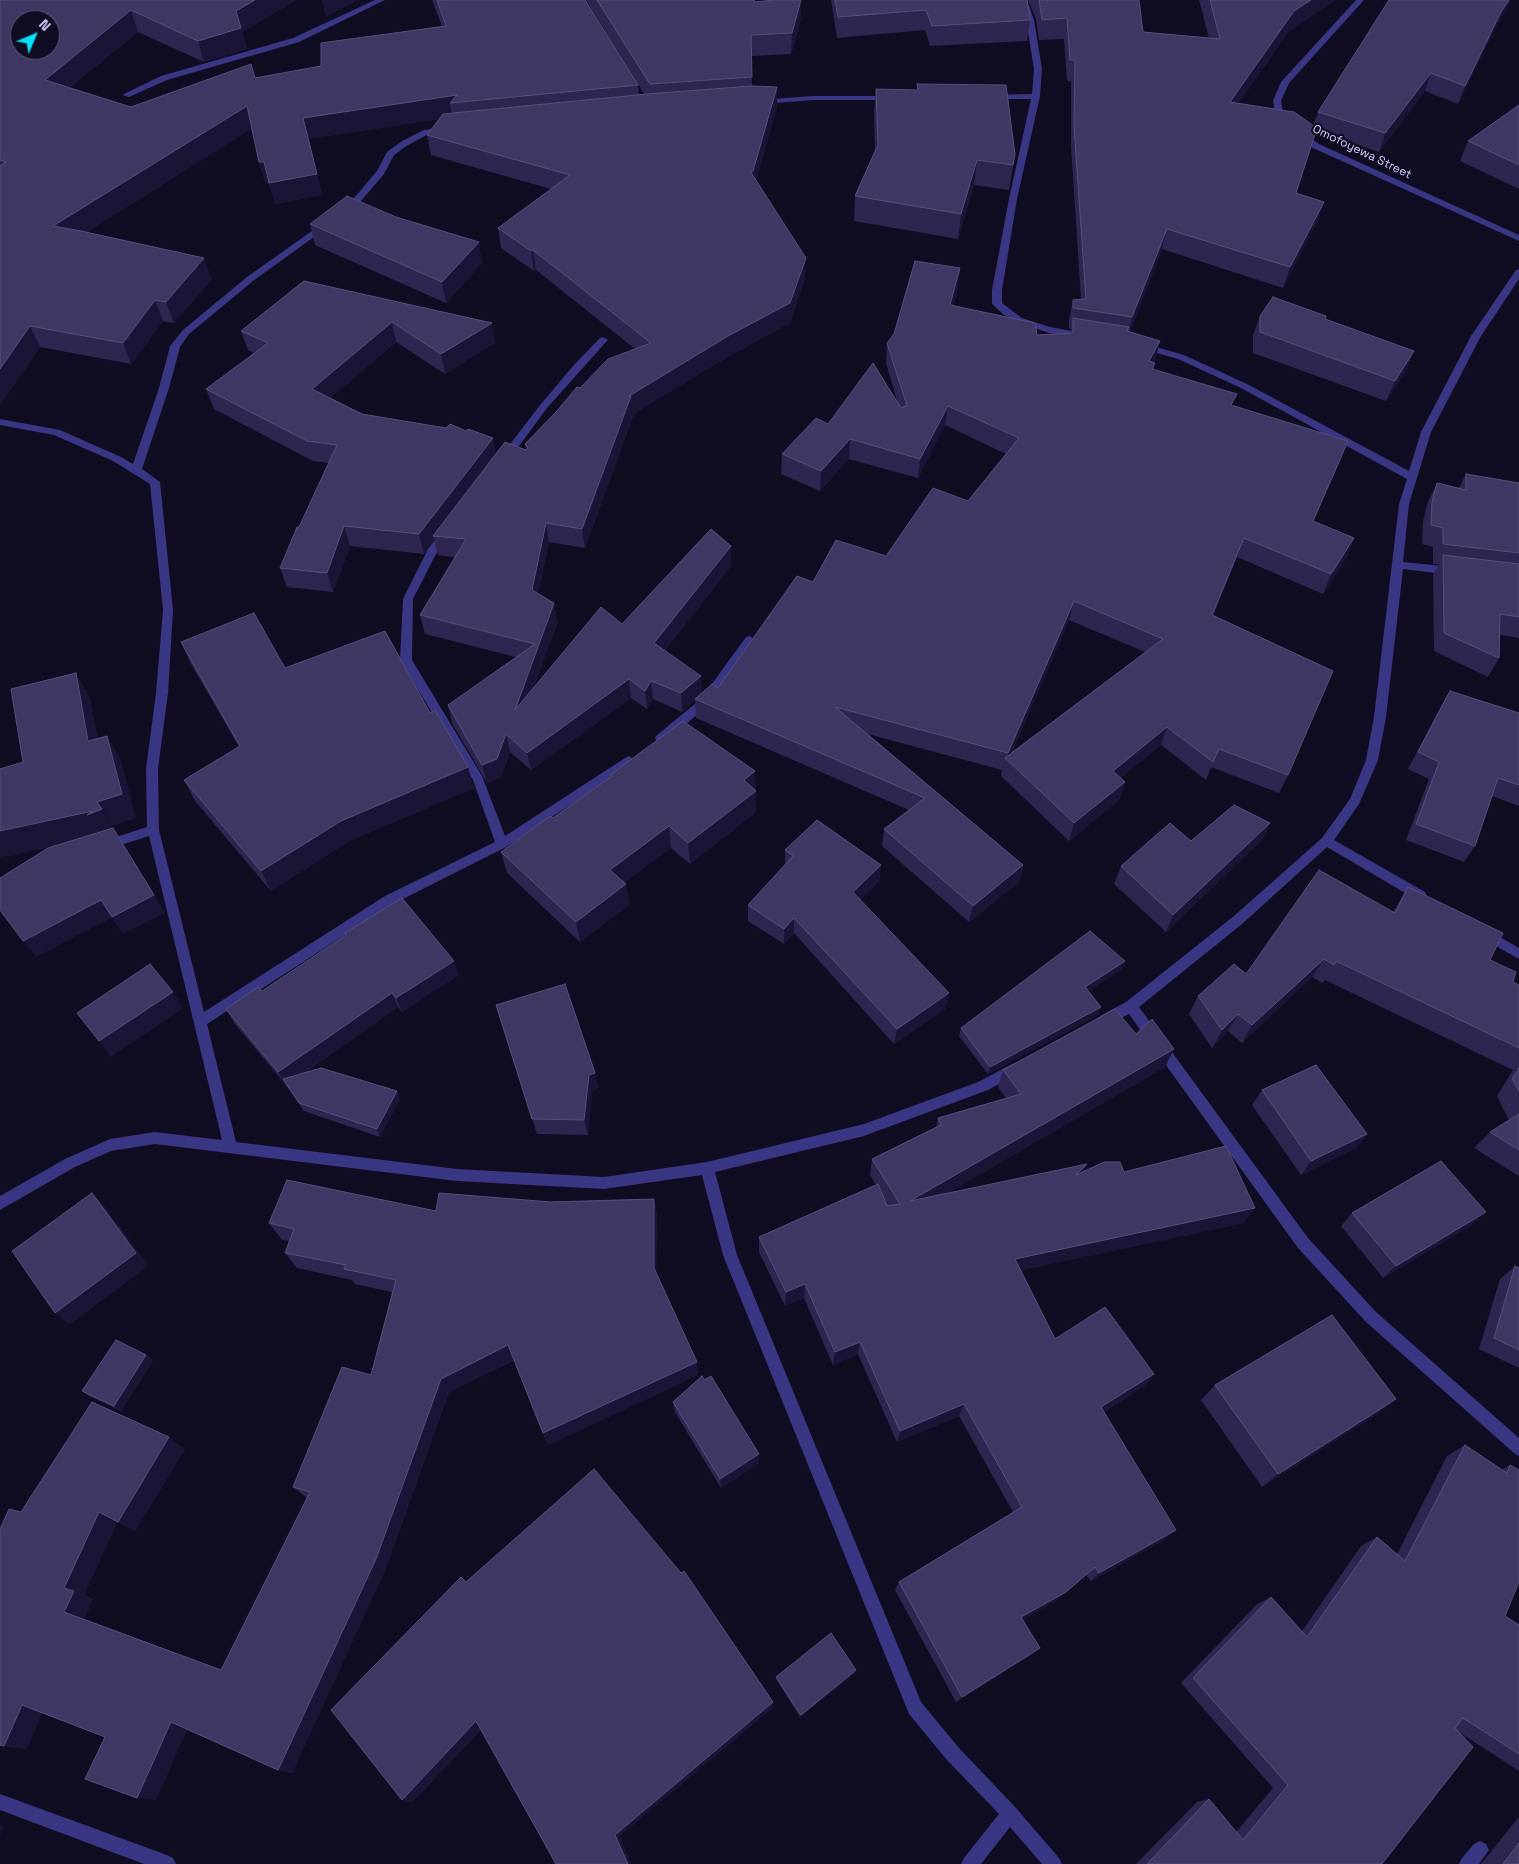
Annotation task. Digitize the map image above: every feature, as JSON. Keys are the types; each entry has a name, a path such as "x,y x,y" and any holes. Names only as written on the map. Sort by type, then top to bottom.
{"street":[{"path":"126,95 164,78 296,40 381,0"},
{"path":"1023,0 1030,20 1038,69 1036,96 1013,199 997,290 998,304 1006,312 1019,320 1049,330 1097,338"},
{"name":"Omofoyewa Street","path":"1360,0 1285,82 1277,101 1280,118 1294,131 1316,146 1519,238"},
{"path":"978,97 1036,96"},
{"path":"755,102 814,98 900,98"},
{"path":"136,472 164,388 175,346 186,332 250,279 352,206 381,172 390,154 405,143 427,132 456,129"},
{"path":"1096,1025 1131,1006 1238,920 1326,841 1355,801 1372,760 1380,717 1404,504 1412,477 1426,432 1472,344 1519,272"},
{"path":"497,469 544,406 576,368 604,340"},
{"path":"1135,344 1181,357 1244,386 1412,477"},
{"path":"0,422 56,432 117,459 155,482 168,610 162,694 152,769 153,830 231,1148"},
{"path":"450,529 432,552 408,599 406,660 478,779 502,844"},
{"path":"1398,565 1463,572"},
{"path":"200,1022 389,900 502,844 646,750 705,702 750,640"},
{"path":"90,850 153,830"},
{"path":"1326,841 1435,905"},
{"path":"1477,929 1519,954"},
{"path":"1131,1006 1303,1243 1371,1317 1519,1448"},
{"path":"0,1203 70,1162 110,1145 154,1138 457,1175 604,1183 707,1168 864,1130 983,1086 1026,1063"},
{"path":"707,1168 730,1255 915,1708 953,1754 1010,1814 1053,1864"},
{"path":"0,1802 167,1864"},
{"path":"970,1864 1010,1814"},
{"path":"1468,1864 1480,1850"}],"building":[{"path":"0,0 255,0 236,11 241,28 198,41 131,10 45,80 131,107 251,64 255,78 321,66 321,43 446,26 437,0 585,0 638,85 450,103 457,95 303,118 317,174 269,183 264,162 259,162 247,106 53,226 204,258 166,302 155,300 123,343 30,326 0,369 0,166 6,162 0,160"},
{"path":"597,0 754,0 754,2 801,0 792,33 751,35 752,77 650,84"},
{"path":"835,0 1027,0 1030,20 932,26 926,10 838,17"},
{"path":"1039,0 1139,0 1143,32 1220,39 1210,0 1311,0 1294,11 1230,102 1294,112 1317,128 1296,193 1324,202 1290,267 1167,229 1132,317 1073,308 1073,300 1086,299 1074,126 1075,60 1070,60 1067,18 1042,20"},
{"path":"1389,0 1509,0 1501,12 1465,86 1431,73 1385,133 1318,112"},
{"path":"917,84 1006,85 1015,154 1013,165 977,160 961,214 855,196 878,145 876,89 918,90"},
{"path":"752,86 777,87 753,171 750,171 806,258 790,303 728,336 629,396 631,396 582,529 546,523 532,590 554,603 515,710 601,607 622,624 711,529 731,546 654,643 701,676 681,693 651,681 645,691 629,679 527,753 506,734 497,759 482,765 448,705 535,644 420,615 466,539 433,536 505,442 526,450 528,448 525,444 577,387 580,388 608,359 651,343 533,250 531,251 498,228 570,175 427,135 443,114 647,94"},
{"path":"1519,105 1519,165 1468,141"},
{"path":"347,196 396,217 479,242 442,282 310,224"},
{"path":"915,261 960,268 950,305 1035,323 1037,335 1073,333 1073,318 1129,327 1127,331 1160,341 1149,361 1155,363 1152,369 1237,394 1231,405 1348,441 1313,521 1354,538 1331,574 1244,538 1212,615 1333,671 1288,775 1219,749 1213,762 1167,727 1113,771 1125,782 1074,823 1005,758 1163,639 1074,601 1008,753 835,707 1023,865 973,906 884,829 925,798 695,699 712,684 718,688 797,576 813,582 836,540 886,556 933,488 968,501 1019,438 948,406 920,459 850,439 821,471 782,454 816,418 828,424 873,363 901,408 907,406 887,343 894,334"},
{"path":"304,281 492,323 441,354 392,322 312,389 362,414 446,428 450,424 466,431 468,429 493,438 419,534 344,526 327,573 280,568 297,527 299,527 337,445 307,441 206,389 268,343 241,331"},
{"path":"1273,297 1326,316 1325,319 1414,351 1395,381 1260,332 1260,316"},
{"path":"1466,474 1519,483 1519,553 1443,544 1443,528 1431,525 1432,502 1437,483 1466,490"},
{"path":"1443,555 1519,564 1519,617 1500,614 1499,658 1444,633"},
{"path":"254,613 285,668 385,631 430,713 435,710 468,767 341,821 261,871 184,780 240,746 181,642"},
{"path":"76,673 88,741 107,736 122,794 97,802 102,809 87,815 93,811 0,831 0,769 23,762 11,689"},
{"path":"1450,691 1519,713 1519,785 1498,778 1475,846 1416,824 1439,762 1418,752"},
{"path":"683,721 755,771 744,780 756,791 688,843 669,826 610,870 626,884 576,922 501,852 550,816 553,818 612,776 610,775"},
{"path":"1234,805 1270,823 1173,915 1121,866 1170,823 1191,841"},
{"path":"817,820 881,865 853,892 949,993 897,1029 794,918 784,929 748,905 793,856 785,850"},
{"path":"113,828 154,895 112,917 101,900 23,941 0,910 0,878 48,848"},
{"path":"1319,870 1395,913 1408,887 1503,933 1490,960 1516,972 1513,982 1519,985 1519,1048 1336,961 1334,965 1324,959 1252,1025 1238,1014 1222,1030 1198,996 1234,964 1246,974"},
{"path":"402,898 454,961 396,998 392,993 278,1072 226,1009 258,987 262,991 346,935 345,933"},
{"path":"1090,931 1125,961 1085,987 1101,1007 990,1067 961,1028"},
{"path":"150,964 173,992 99,1041 77,1013"},
{"path":"565,984 595,1073 589,1075 584,1120 532,1119 496,1005"},
{"path":"1115,1009 1136,1034 1152,1019 1174,1049 910,1201 1087,1164 1076,1175 1104,1162 1120,1162 1124,1172 1226,1146 1255,1208 1015,1259 1055,1339 1105,1307 1154,1374 1101,1407 1176,1530 1099,1573 1095,1567 1066,1592 1021,1617 1040,1648 962,1697 899,1582 1022,1507 964,1404 900,1431 860,1342 835,1352 805,1284 786,1292 759,1237 878,1184 887,1206 900,1204 872,1159 941,1125 938,1118 1021,1094 1003,1070"},
{"path":"1316,1065 1367,1134 1311,1161 1262,1090"},
{"path":"321,1068 397,1091 377,1129 299,1103 283,1079"},
{"path":"1519,1068 1519,1091 1512,1079"},
{"path":"1519,1114 1519,1150 1490,1132"},
{"path":"1441,1161 1486,1212 1396,1266 1352,1213"},
{"path":"287,1180 436,1211 439,1193 551,1202 654,1199 654,1268 697,1362 543,1433 508,1345 441,1379 376,1559 278,1770 171,1722 137,1798 85,1779 105,1737 22,1705 4,1746 0,1745 0,1529 9,1509 21,1512 92,1402 169,1437 118,1522 99,1512 64,1588 74,1591 64,1612 221,1670 310,1492 293,1487 342,1367 371,1375 396,1280 344,1269 346,1265 285,1253 294,1229 269,1223"},
{"path":"92,1193 136,1253 55,1313 12,1251"},
{"path":"1515,1266 1519,1268 1519,1350 1494,1338"},
{"path":"1332,1315 1396,1399 1278,1474 1215,1385"},
{"path":"116,1340 146,1355 114,1406 82,1391"},
{"path":"702,1376 704,1380 711,1376 759,1454 720,1479 673,1402"},
{"path":"1465,1445 1507,1473 1510,1465 1519,1470 1519,1582 1505,1616 1519,1625 1519,1754 1463,1718 1455,1728 1473,1747 1382,1864 1147,1864 1209,1799 1243,1840 1288,1785 1193,1678 1271,1597 1307,1637 1377,1537 1405,1561"},
{"path":"594,1469 681,1573 684,1571 773,1702 615,1835 628,1864 556,1864 476,1721 402,1800 331,1710 461,1577 466,1582"},
{"path":"831,1633 856,1670 801,1715 776,1677"},
{"path":"1519,1843 1519,1864 1503,1864"}]}
